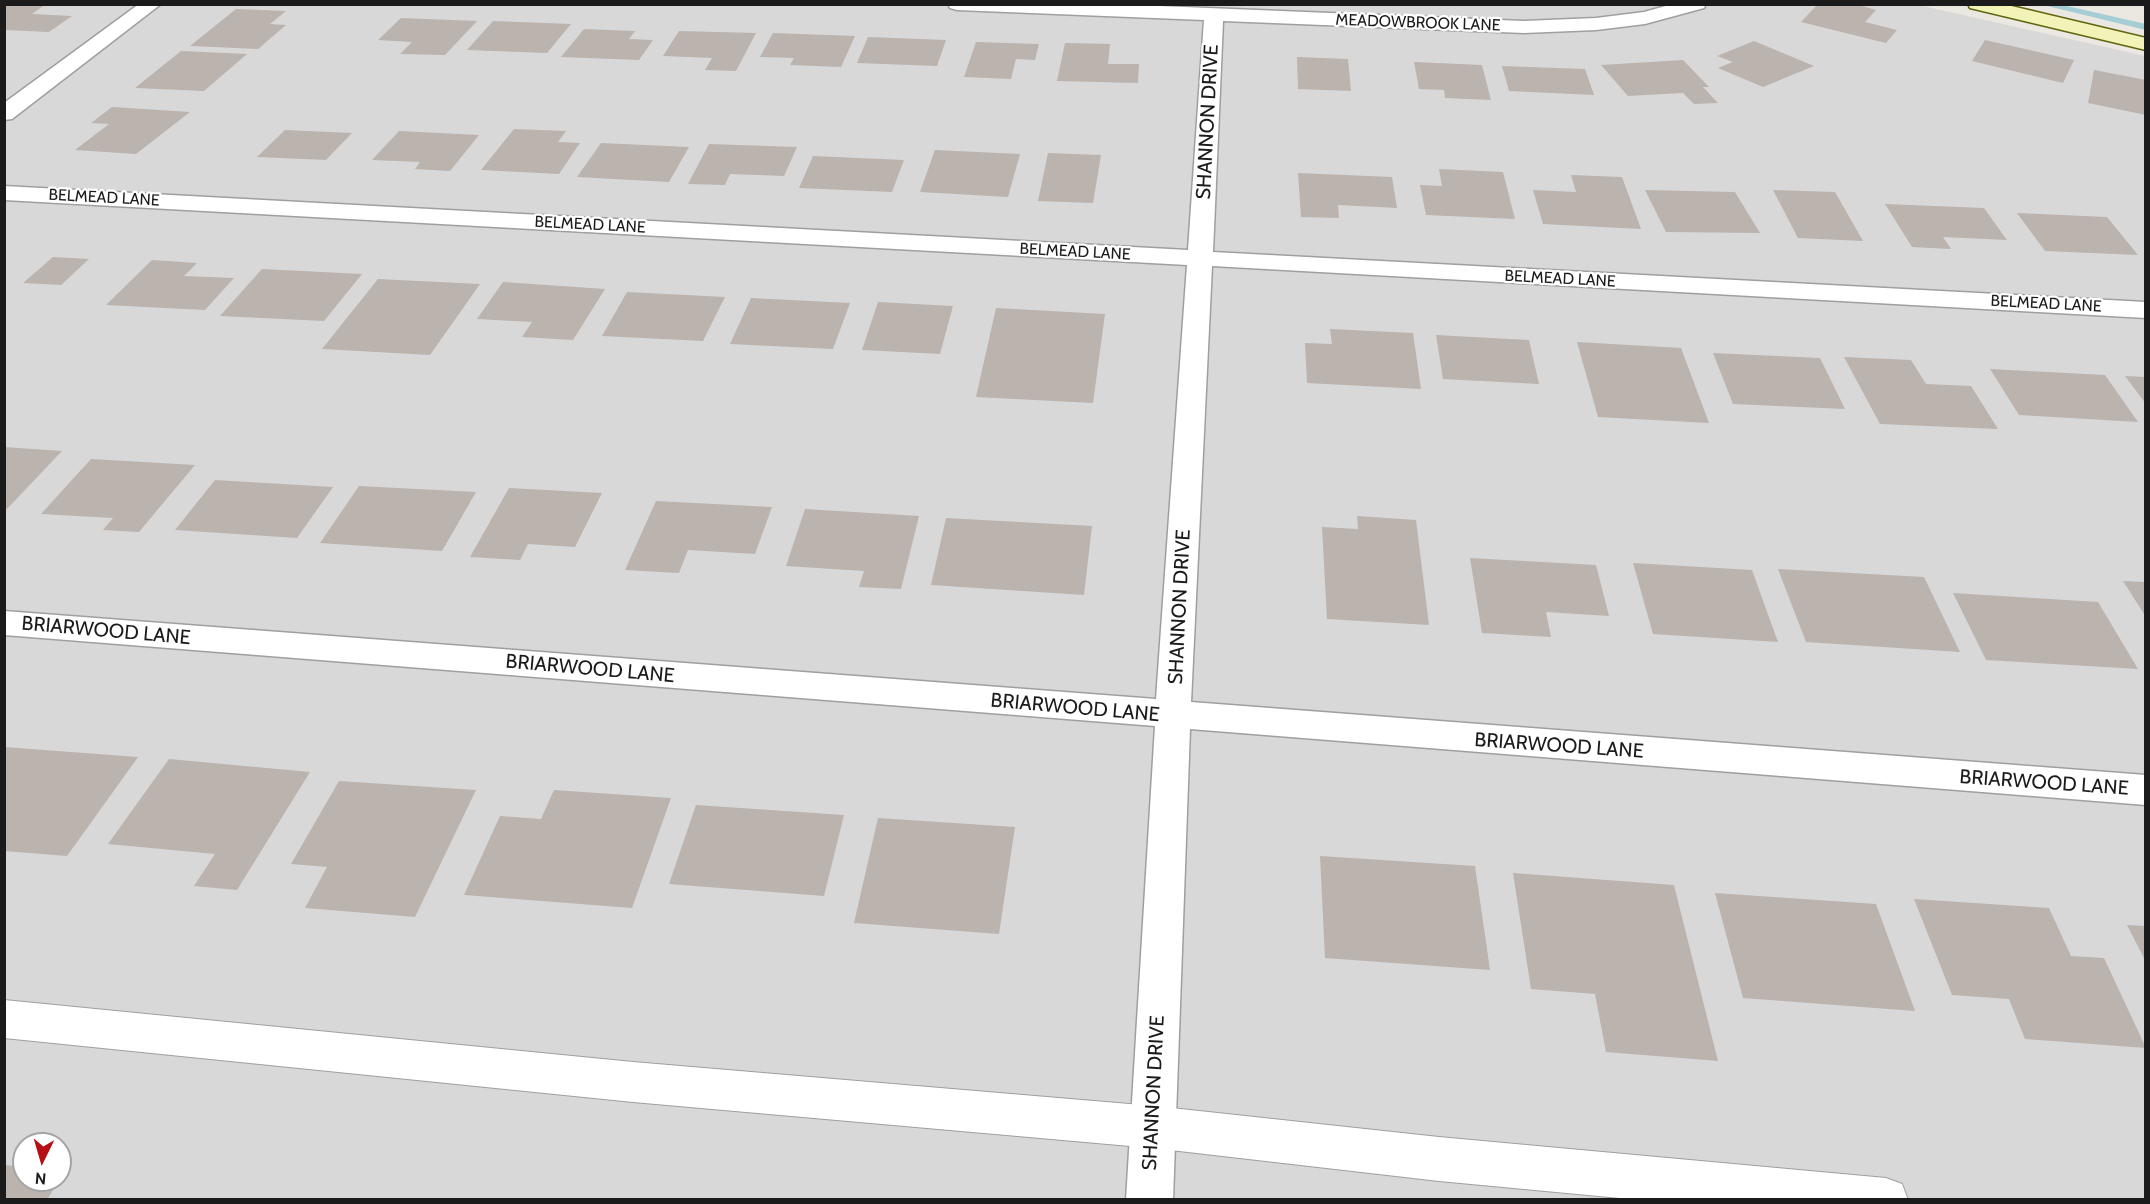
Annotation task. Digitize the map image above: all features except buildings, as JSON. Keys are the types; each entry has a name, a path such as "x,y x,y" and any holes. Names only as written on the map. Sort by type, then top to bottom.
{"street":[{"path":"4,114 152,4"},
{"name":"MEADOWBROOK LANE","path":"957,4 1524,27 1596,24 1645,18 1697,4"},
{"path":"1977,4 2145,44"},
{"name":"SHANNON DRIVE","path":"1149,1200 1173,716 1214,15"},
{"name":"BELMEAD LANE","path":"4,193 2145,310"},
{"name":"BRIARWOOD LANE","path":"4,623 1173,716 2145,790"}],"lane":[{"path":"4,1019 633,1082 1153,1127 1439,1159 1886,1200"}],"shaded area":[{"path":"1914,4 2145,56 2145,1199 5,1200 5,5"}],"waterway":[{"path":"2043,4 2146,27"}]}
